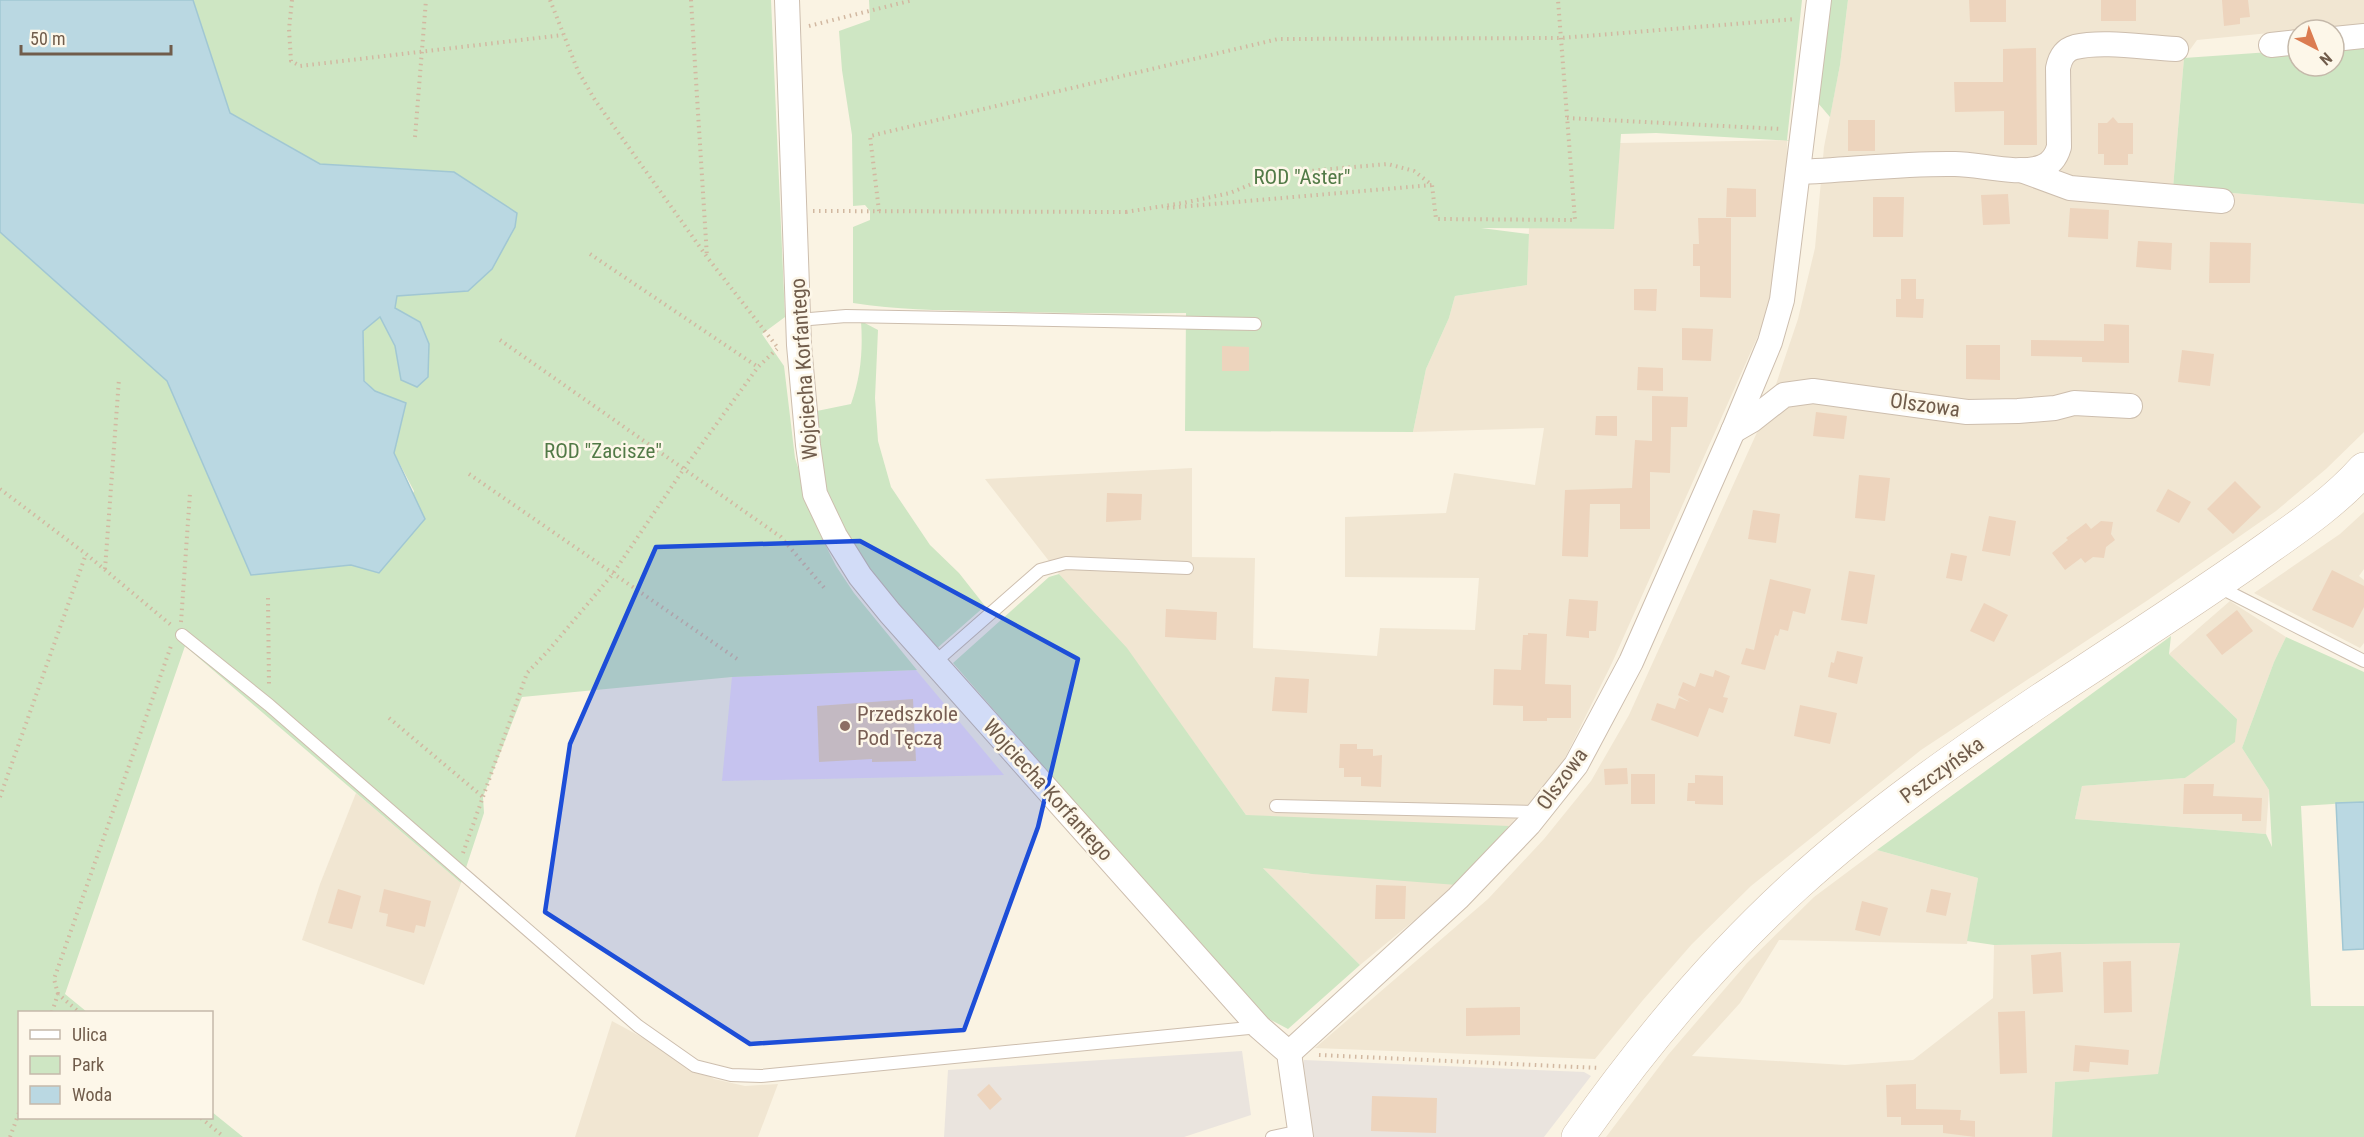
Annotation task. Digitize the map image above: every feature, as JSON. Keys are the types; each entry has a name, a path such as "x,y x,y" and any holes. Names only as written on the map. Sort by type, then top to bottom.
{"main road":[{"name":"Pszczyńska","path":"1578,1137 1664,1023 1725,954 1796,885 1868,824 1951,761 2215,585 2308,519 2364,469"}],"street":[{"name":"Wojciecha Korfantego","path":"787,0 798,320 788,346 808,445 815,494 835,536 860,576 934,663 1259,1027 1289,1053"},
{"name":"Olszowa","path":"1289,1053 1458,898 1539,812 1576,765 1631,662 1770,342 1782,300 1818,9"},
{"path":"2346,38 2364,36"},
{"path":"2271,45 2286,43"},
{"path":"1798,172 1955,164 2018,169 2040,168 2051,162 2057,155 2059,147 2058,68 2060,59 2066,52 2073,48 2100,45 2176,49"},
{"path":"2018,169 2070,188 2222,201"},
{"name":"Olszowa","path":"1733,431 1752,420 1784,395 1813,391 1967,412 2055,408 2074,403 2130,406"},
{"path":"1289,1053 1301,1134"}],"lane":[{"path":"798,320 846,316 1256,324"},
{"path":"934,663 1040,570 1066,562 1187,568"},
{"path":"2215,585 2364,661"},
{"path":"182,635 269,705 458,867 638,1026 695,1066 731,1075 761,1076 1259,1027"},
{"path":"1276,806 1539,812"},
{"path":"1272,1137 1301,1134"}],"path":[{"path":"292,0 289,29 291,61 300,66 563,35"},
{"path":"415,137 426,0"},
{"path":"458,867 527,673 612,575 683,470 758,367 788,346 708,258 595,100 578,71 550,0"},
{"path":"691,0 708,258"},
{"path":"788,31 913,0"},
{"path":"1126,212 1230,193 1270,176 1388,164 1414,171 1432,185 1436,219 1575,220 1558,0"},
{"path":"879,211 870,136 1278,39 1561,38 1818,9"},
{"path":"1568,118 1803,131"},
{"path":"795,211 1126,212 1432,185"},
{"path":"590,254 758,367"},
{"path":"500,340 781,537 826,590"},
{"path":"105,569 119,379"},
{"path":"469,474 612,575 740,661"},
{"path":"0,489 105,569 182,635"},
{"path":"52,1011 58,994 54,979 171,644 182,635 190,493"},
{"path":"0,797 86,554"},
{"path":"268,598 269,705"},
{"path":"389,718 483,797"},
{"path":"58,994 78,1011"},
{"path":"1289,1053 1604,1068 1626,1072"},
{"path":"10,1137 18,1115"},
{"path":"202,1119 224,1137"}],"highlighted area":[{"path":"860,541 1078,659 1038,827 964,1030 750,1044 545,912 570,744 656,547"}],"shaded area":[{"path":"1848,0 2364,0 2364,24 2346,26 2346,18 2286,18 2286,31 2197,40 2184,58 2173,188 2364,204 2364,432 2326,469 2276,511 2148,600 1921,750 1751,886 1692,944 1595,1059 1315,1048 1488,899 1544,839 1591,781 1629,715 1768,408 1798,319 1815,248 1824,147 1840,65"},
{"path":"1787,140 1786,234 1769,311 1612,663 1560,768 1457,885 1360,965 1262,867 1310,874 1246,815 1127,649 1070,588 985,479 1192,468 1192,557 1255,558 1253,648 1377,656 1380,628 1475,630 1479,578 1345,577 1345,517 1446,513 1454,473 1535,485 1544,428 1413,432 1426,369 1449,318 1455,296 1527,285 1529,228 1613,229 1620,143"},
{"path":"2364,512 2364,569 2359,576 2364,580 2364,643 2360,648 2254,593 2340,534"},
{"path":"2230,601 2286,637 2274,662 2242,748 2269,790 2266,834 2075,819 2082,786 2185,778 2237,719 2169,654"},
{"name":"Przedszkole Pod Tęczą","path":"916,670 1004,775 722,781 732,677"},
{"path":"356,793 461,883 424,985 302,940 320,884"},
{"path":"1877,850 1978,878 1967,944 1779,940 1740,1003 1692,1056 1845,1065 1913,1060 1993,998 1994,945 2180,943 2158,1075 2055,1082 2052,1137 1606,1137 1668,1055 1747,963 1814,897"},
{"path":"612,1021 695,1066 714,1079 745,1086 778,1084 758,1137 575,1137"},
{"path":"1242,1051 1251,1115 1184,1137 944,1137 948,1070"},
{"path":"1304,1060 1584,1072 1591,1076 1544,1137 1313,1137 1302,1070"}],"green space":[{"name":"ROD \"Zacisze\"","path":"193,0 771,0 785,317 762,334 784,366 795,458 825,544 854,593 917,670 732,677 522,697 483,797 484,813 461,883 185,646 65,994 86,1011 18,1011 18,1119 213,1119 213,1113 243,1137 0,1137 0,232 167,381 251,575 351,565 379,573 414,491 394,453 406,403 375,391 364,380 363,331 380,317 395,346 401,380 420,322 395,308 397,295 468,291 454,172 320,164 230,113"},
{"name":"ROD \"Aster\"","path":"869,0 1802,0 1787,140 1793,141 1656,133 1621,134 1614,229 1481,228 1529,234 1527,285 1455,296 1449,318 1426,369 1413,432 1185,431 1186,313 933,310 853,303 853,227 870,220 870,211 865,205 853,206 852,135 842,70 839,31 870,20"},
{"path":"1826,0 1848,0 1840,65 1830,117 1818,103"},
{"path":"2364,45 2364,204 2173,188 2184,58 2286,51 2286,78 2346,78 2346,46"},
{"path":"861,321 878,330 875,398 878,441 891,487 930,545 959,573 985,606 935,650 869,572 825,500 812,412 851,404 861,363"},
{"path":"1059,574 1127,648 1246,815 1509,826 1457,885 1263,868 1360,965 1288,1029 1258,1013 953,663 1049,577"},
{"path":"2171,636 2169,654 2237,719 2235,742 2185,778 2082,786 2075,819 2266,834 2272,847 2269,790 2242,748 2274,662 2286,637 2364,672 2364,802 2301,806 2311,1006 2364,1006 2364,1137 2052,1137 2055,1082 2158,1074 2180,943 1994,945 1967,941 1978,878 1877,850"}],"water":[{"path":"0,0 193,0 230,113 320,164 454,172 517,213 515,227 492,269 468,291 397,296 395,308 420,322 429,344 428,377 417,387 401,380 395,346 380,317 363,331 364,381 375,391 406,403 394,453 425,519 379,573 351,565 251,575 167,381 0,232"},
{"path":"2364,802 2364,949 2343,950 2336,803"}],"building":[{"path":"1969,0 2006,0 2006,22 1970,22"},
{"path":"2101,0 2136,0 2136,21 2101,21"},
{"path":"2222,0 2248,0 2250,17 2240,18 2240,24 2224,26"},
{"path":"2036,48 2037,145 2004,145 2004,111 1955,112 1954,82 2003,82 2003,49"},
{"path":"2113,117 2118,123 2133,123 2133,154 2128,154 2128,165 2104,165 2104,154 2098,154 2098,123 2107,123"},
{"path":"1848,120 1875,120 1875,151 1848,151"},
{"path":"1727,188 1756,189 1756,217 1726,217"},
{"path":"2008,194 2010,224 1983,225 1981,195"},
{"path":"1873,197 1904,197 1903,237 1873,237"},
{"path":"2070,208 2109,210 2108,239 2068,237"},
{"path":"1698,218 1731,218 1731,298 1700,297 1700,266 1693,266 1693,244 1699,244"},
{"path":"2138,241 2172,243 2171,270 2136,267"},
{"path":"2210,242 2251,243 2250,283 2209,283"},
{"path":"1901,279 1916,279 1916,299 1924,299 1923,318 1896,317 1896,299 1901,299"},
{"path":"1634,289 1657,289 1656,311 1634,310"},
{"path":"2104,324 2129,325 2129,363 2082,362 2082,357 2031,356 2031,340 2104,341"},
{"path":"1682,328 1713,329 1711,361 1682,360"},
{"path":"1966,345 2000,345 2000,380 1966,379"},
{"path":"1222,346 1249,347 1249,371 1222,371"},
{"path":"2182,350 2214,354 2210,386 2178,382"},
{"path":"1638,367 1663,368 1663,391 1637,390"},
{"path":"1652,396 1688,397 1687,427 1671,427 1670,473 1650,472 1650,529 1620,529 1620,504 1590,504 1588,557 1562,556 1565,490 1632,488 1635,440 1652,441"},
{"path":"1816,412 1847,416 1844,439 1813,436"},
{"path":"1596,416 1617,416 1617,436 1595,435"},
{"path":"1859,475 1890,478 1885,521 1855,518"},
{"path":"2235,481 2261,507 2233,534 2207,509"},
{"path":"2168,489 2191,502 2179,523 2156,511"},
{"path":"1107,493 1142,494 1141,520 1106,522"},
{"path":"1753,510 1780,514 1776,543 1748,539"},
{"path":"1989,516 2016,521 2010,556 1982,551"},
{"path":"2101,521 2113,522 2111,534 2115,540 2106,547 2104,558 2093,557 2085,563 2081,558 2065,570 2052,553 2068,540 2066,538 2086,523 2091,529"},
{"path":"1951,553 1967,556 1962,581 1946,578"},
{"path":"2332,570 2364,586 2364,607 2353,628 2312,610"},
{"path":"1849,571 1875,575 1867,624 1841,620"},
{"path":"1770,579 1811,589 1805,614 1793,611 1788,631 1780,629 1778,636 1775,635 1765,670 1741,664 1746,648 1754,650"},
{"path":"1569,599 1598,601 1596,631 1589,631 1589,638 1566,636"},
{"path":"1984,603 2008,615 1994,642 1970,631"},
{"path":"1166,609 1217,612 1216,640 1165,637"},
{"path":"2237,610 2253,631 2222,655 2206,635"},
{"path":"1528,633 1547,634 1545,684 1571,685 1571,718 1523,721 1523,706 1493,705 1494,669 1521,670 1523,635 1528,635"},
{"path":"1837,651 1863,657 1857,684 1828,677 1831,662 1834,663"},
{"path":"1715,670 1730,676 1723,697 1728,698 1723,713 1709,708 1698,737 1651,720 1657,703 1675,709 1679,698 1690,702 1678,695 1683,682 1695,687 1700,673 1713,677"},
{"path":"1275,677 1309,679 1307,713 1272,711"},
{"name":"Przedszkole Pod Tęczą","path":"913,699 916,761 872,762 872,759 819,762 817,706"},
{"path":"1800,705 1837,713 1830,744 1794,736"},
{"path":"1340,744 1357,744 1357,749 1373,749 1373,756 1382,755 1381,787 1361,786 1361,777 1344,777 1344,768 1339,768"},
{"path":"1627,768 1628,784 1605,785 1604,769"},
{"path":"1631,774 1655,774 1655,804 1631,804"},
{"path":"1695,775 1723,776 1723,805 1695,804 1695,801 1687,801 1688,783 1695,783"},
{"path":"2184,784 2214,784 2213,796 2262,798 2261,821 2242,821 2242,814 2183,814"},
{"path":"1376,885 1406,886 1405,919 1375,919"},
{"path":"338,889 361,896 352,929 328,923"},
{"path":"384,889 431,901 425,927 416,925 414,933 386,926 388,914 379,912"},
{"path":"1931,889 1951,893 1946,916 1926,912"},
{"path":"1862,901 1888,908 1880,936 1855,930"},
{"path":"2061,952 2063,992 2033,994 2031,955"},
{"path":"2131,961 2132,1012 2104,1013 2103,962"},
{"path":"1520,1007 1520,1035 1466,1036 1466,1008"},
{"path":"2025,1011 2027,1073 2000,1074 1998,1012"},
{"path":"2075,1045 2129,1050 2128,1065 2090,1062 2089,1072 2073,1071"},
{"path":"989,1084 1002,1099 990,1110 977,1095"},
{"path":"1916,1084 1916,1109 1961,1110 1960,1120 1975,1121 1975,1137 1943,1133 1943,1125 1901,1125 1901,1117 1887,1117 1886,1085"},
{"path":"1372,1096 1437,1098 1436,1133 1371,1131"}],"place":[{"name":"Przedszkole Pod Tęczą","path":"845,726"}]}
